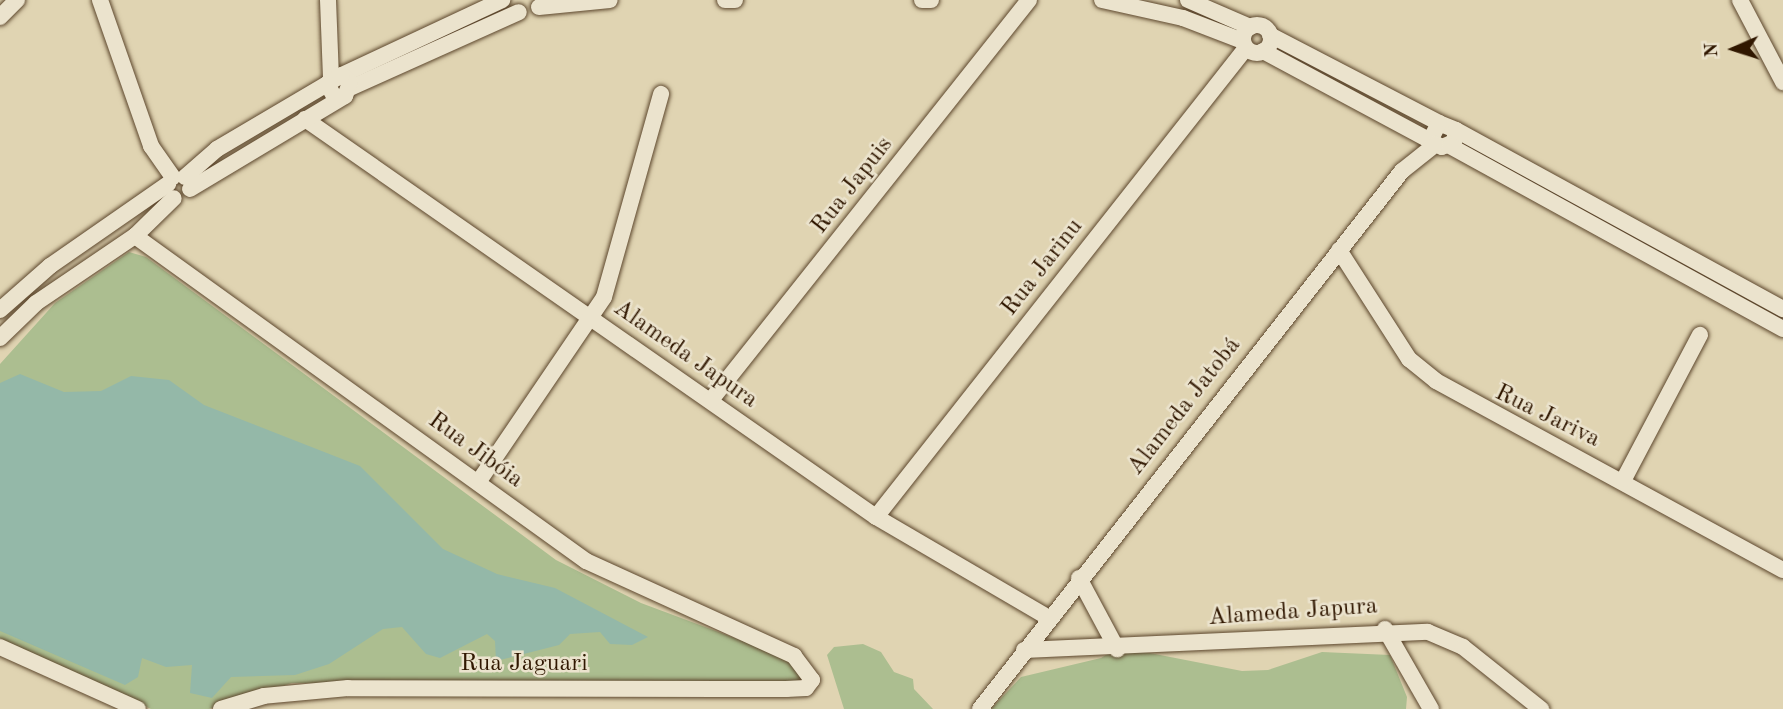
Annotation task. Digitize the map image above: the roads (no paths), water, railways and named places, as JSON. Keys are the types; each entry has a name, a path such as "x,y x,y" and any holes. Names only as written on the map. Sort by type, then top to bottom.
{"street":[{"path":"0,17 17,0"},
{"path":"100,0 151,146 178,185"},
{"path":"328,0 337,84"},
{"path":"0,338 65,280 135,236 178,185 217,149 502,0"},
{"path":"0,310 50,266 178,185 305,119 337,84 517,6 610,0"},
{"path":"725,0 735,0"},
{"path":"922,0 931,0"},
{"name":"Rua Japuis","path":"711,400 1029,0"},
{"path":"1102,0 1183,18 1246,39"},
{"path":"1188,0 1263,51 1442,136 1783,309"},
{"path":"1740,0 1783,82"},
{"path":"1246,39 1262,26 1270,36 1783,329"},
{"path":"1263,51 1270,36"},
{"name":"Rua Jarinu","path":"876,517 1246,39"},
{"path":"479,481 592,318 625,234 661,94"},
{"name":"Alameda Japura","path":"305,119 876,517 1047,617"},
{"name":"Alameda Jatobá","path":"980,709 1047,617 1402,171 1442,136"},
{"name":"Rua Jibóia","path":"135,236 479,481 586,561 794,656 809,669"},
{"name":"Rua Jariva","path":"1339,250 1409,359 1436,381 1624,480 1783,570"},
{"path":"1624,480 1700,335"},
{"path":"1079,578 1117,649"},
{"path":"1385,629 1431,709"},
{"name":"Alameda Japura","path":"1024,650 1117,649 1385,629 1444,637 1541,709"},
{"path":"0,648 138,709"},
{"name":"Rua Jaguari","path":"221,709 264,696 348,688 798,688 811,686 809,669"}]}
